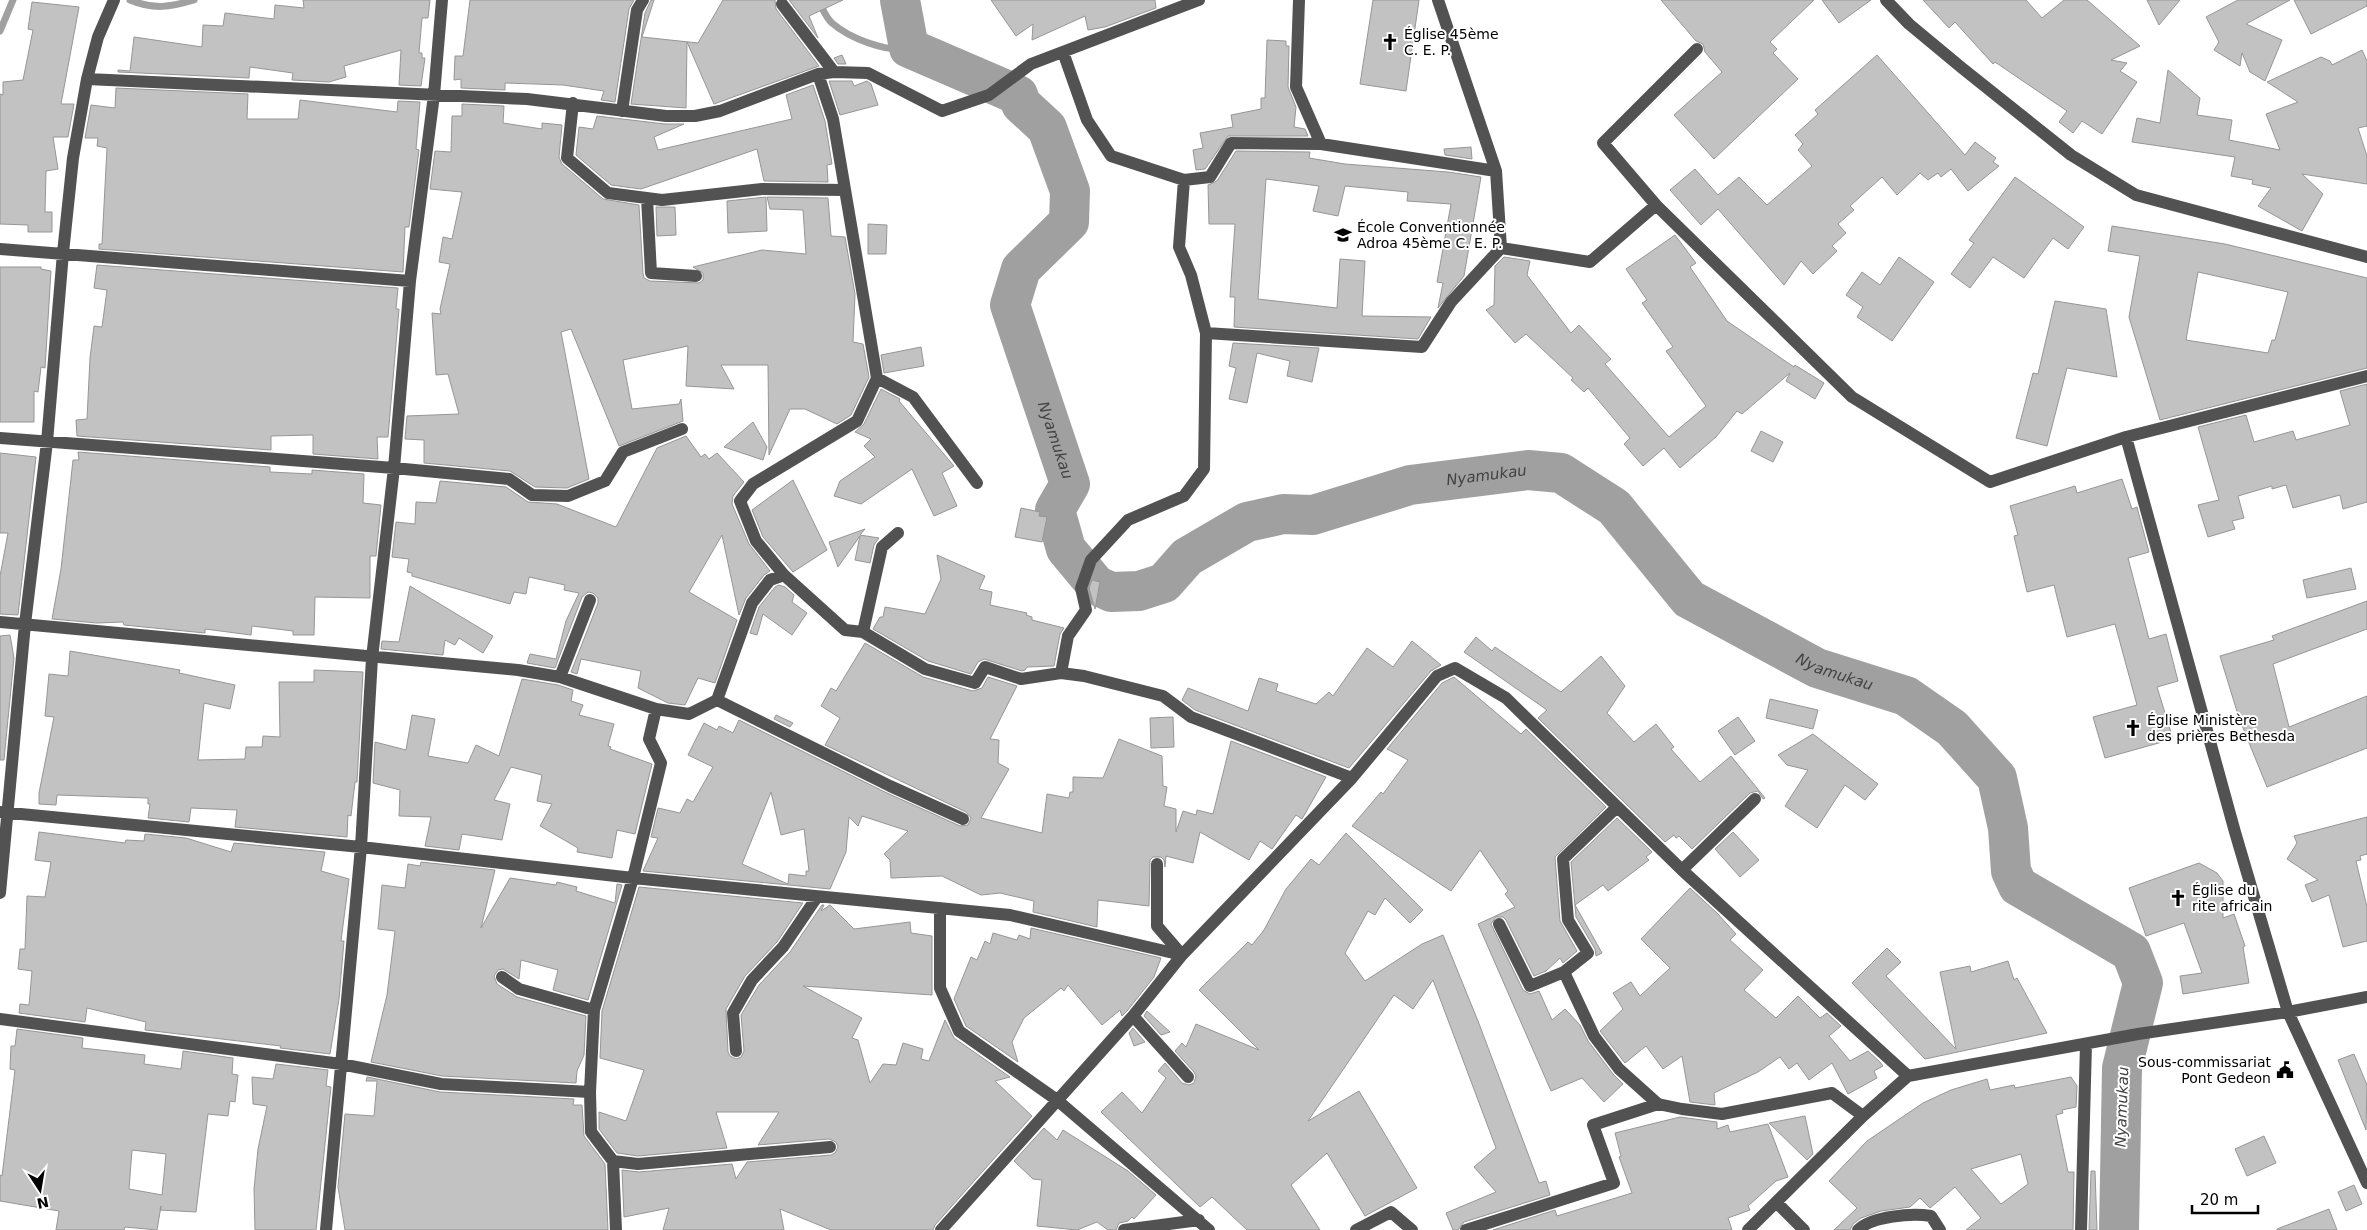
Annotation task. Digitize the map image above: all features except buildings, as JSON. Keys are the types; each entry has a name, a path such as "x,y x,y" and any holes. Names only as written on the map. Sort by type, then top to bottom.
{"street":[{"path":"326,1230 362,847 372,658 394,468 410,281 434,95 442,0"},
{"path":"622,111 637,10 643,0"},
{"path":"86,79 528,99 666,116 695,116 720,112 818,74 834,72 868,73 942,111 989,95 1031,64 1199,0"},
{"path":"1299,0 1296,87 1321,144"},
{"path":"1206,333 1422,347 1451,302 1501,248 1496,171 1438,0"},
{"path":"1886,0 1909,24 1947,56 2071,155 2136,195 2367,257"},
{"path":"0,893 4,812 47,442 62,254 73,158 86,79 98,37 114,1"},
{"path":"782,4 834,72"},
{"path":"1697,49 1603,143 1656,205 1852,397 1990,482 2126,436 2367,376"},
{"path":"1064,52 1087,120 1111,156 1184,180 1210,177 1231,144 1321,144 1496,171"},
{"path":"818,74 833,119 877,378 857,421 753,484 740,501 756,541 784,576 845,630 862,632 926,669 975,682 985,667 1021,679 1061,673 1084,676 1163,696 1191,717 1352,778"},
{"path":"573,104 567,158 608,194 662,200 762,189 845,190"},
{"path":"1061,673 1068,636 1086,610 1082,588 1091,560 1128,520 1184,496 1204,469 1206,333 1191,275 1179,247 1184,180"},
{"path":"647,198 651,273 696,276"},
{"path":"1501,248 1590,262 1656,205"},
{"path":"0,249 410,281"},
{"path":"877,378 913,397 977,483"},
{"path":"0,438 394,468 509,479 532,496 568,496 605,481 624,452 682,429"},
{"path":"2126,436 2235,832 2288,1012 2367,1183"},
{"path":"862,632 882,547 898,533"},
{"path":"0,622 372,658 518,670 560,677 656,709 690,714 717,700 752,603 770,580 784,576"},
{"path":"560,677 590,600"},
{"path":"942,1230 1132,1016 1182,955 1352,778 1437,676 1455,668 1506,698 1616,808 1908,1076"},
{"path":"717,700 890,786 963,819"},
{"path":"616,1230 613,1160 591,1132 590,1092 594,1010 633,878 661,763 649,739 656,709"},
{"path":"1682,870 1755,799"},
{"path":"1499,924 1530,986 1564,972 1588,953 1568,920 1563,858 1616,808"},
{"path":"4,812 362,847 817,897 1010,915 1182,955"},
{"path":"1158,864 1157,926 1182,955"},
{"path":"736,1051 733,1013 752,980 782,947 817,897"},
{"path":"940,909 940,988 959,1031 1057,1100 1209,1230"},
{"path":"1564,972 1594,1036 1619,1069 1658,1104"},
{"path":"502,977 519,989 594,1010"},
{"path":"1748,1230 1863,1116 1908,1076 2138,1034 2288,1012 2367,996"},
{"path":"1132,1016 1188,1077"},
{"path":"0,1019 341,1064 441,1084 590,1092"},
{"path":"2081,1230 2086,1044"},
{"path":"1466,1230 1499,1226 1614,1183 1593,1125 1658,1104 1722,1114 1832,1093 1863,1116"},
{"path":"613,1160 638,1164 830,1147"},
{"path":"1776,1202 1804,1230"},
{"path":"1356,1230 1391,1212 1412,1230"},
{"path":"1858,1230 1865,1223 1915,1214 1931,1216 1940,1230"},
{"path":"1124,1230 1199,1220"}],"waterway":[{"path":"0,31 13,0"},
{"path":"130,0 154,6 194,0"},
{"path":"818,0 830,21 848,34 879,46 900,49 909,48"},
{"name":"Nyamukau","path":"900,0 909,48 1018,95 1021,104 1047,128 1070,191 1069,222 1021,269 1010,305 1070,484 1055,510 1066,549 1096,585 1111,592 1139,591 1164,583 1187,557 1247,522 1283,514 1313,515 1410,485 1528,470 1561,473 1614,507 1689,599 1817,668 1906,696 1952,728 1997,778 2008,828 2011,871 2018,886 2131,952 2143,983 2122,1068 2119,1230"}],"place":[{"name":"Église 45ème C. E. P.","path":"1390,42"},
{"name":"École Conventionnée Adroa 45ème C. E. P.","path":"1343,235"},
{"name":"Église Ministère des prières Bethesda","path":"2133,728"},
{"name":"Église du rite africain","path":"2178,898"},
{"name":"Sous-commissariat Pont Gedeon","path":"2285,1070"}]}
